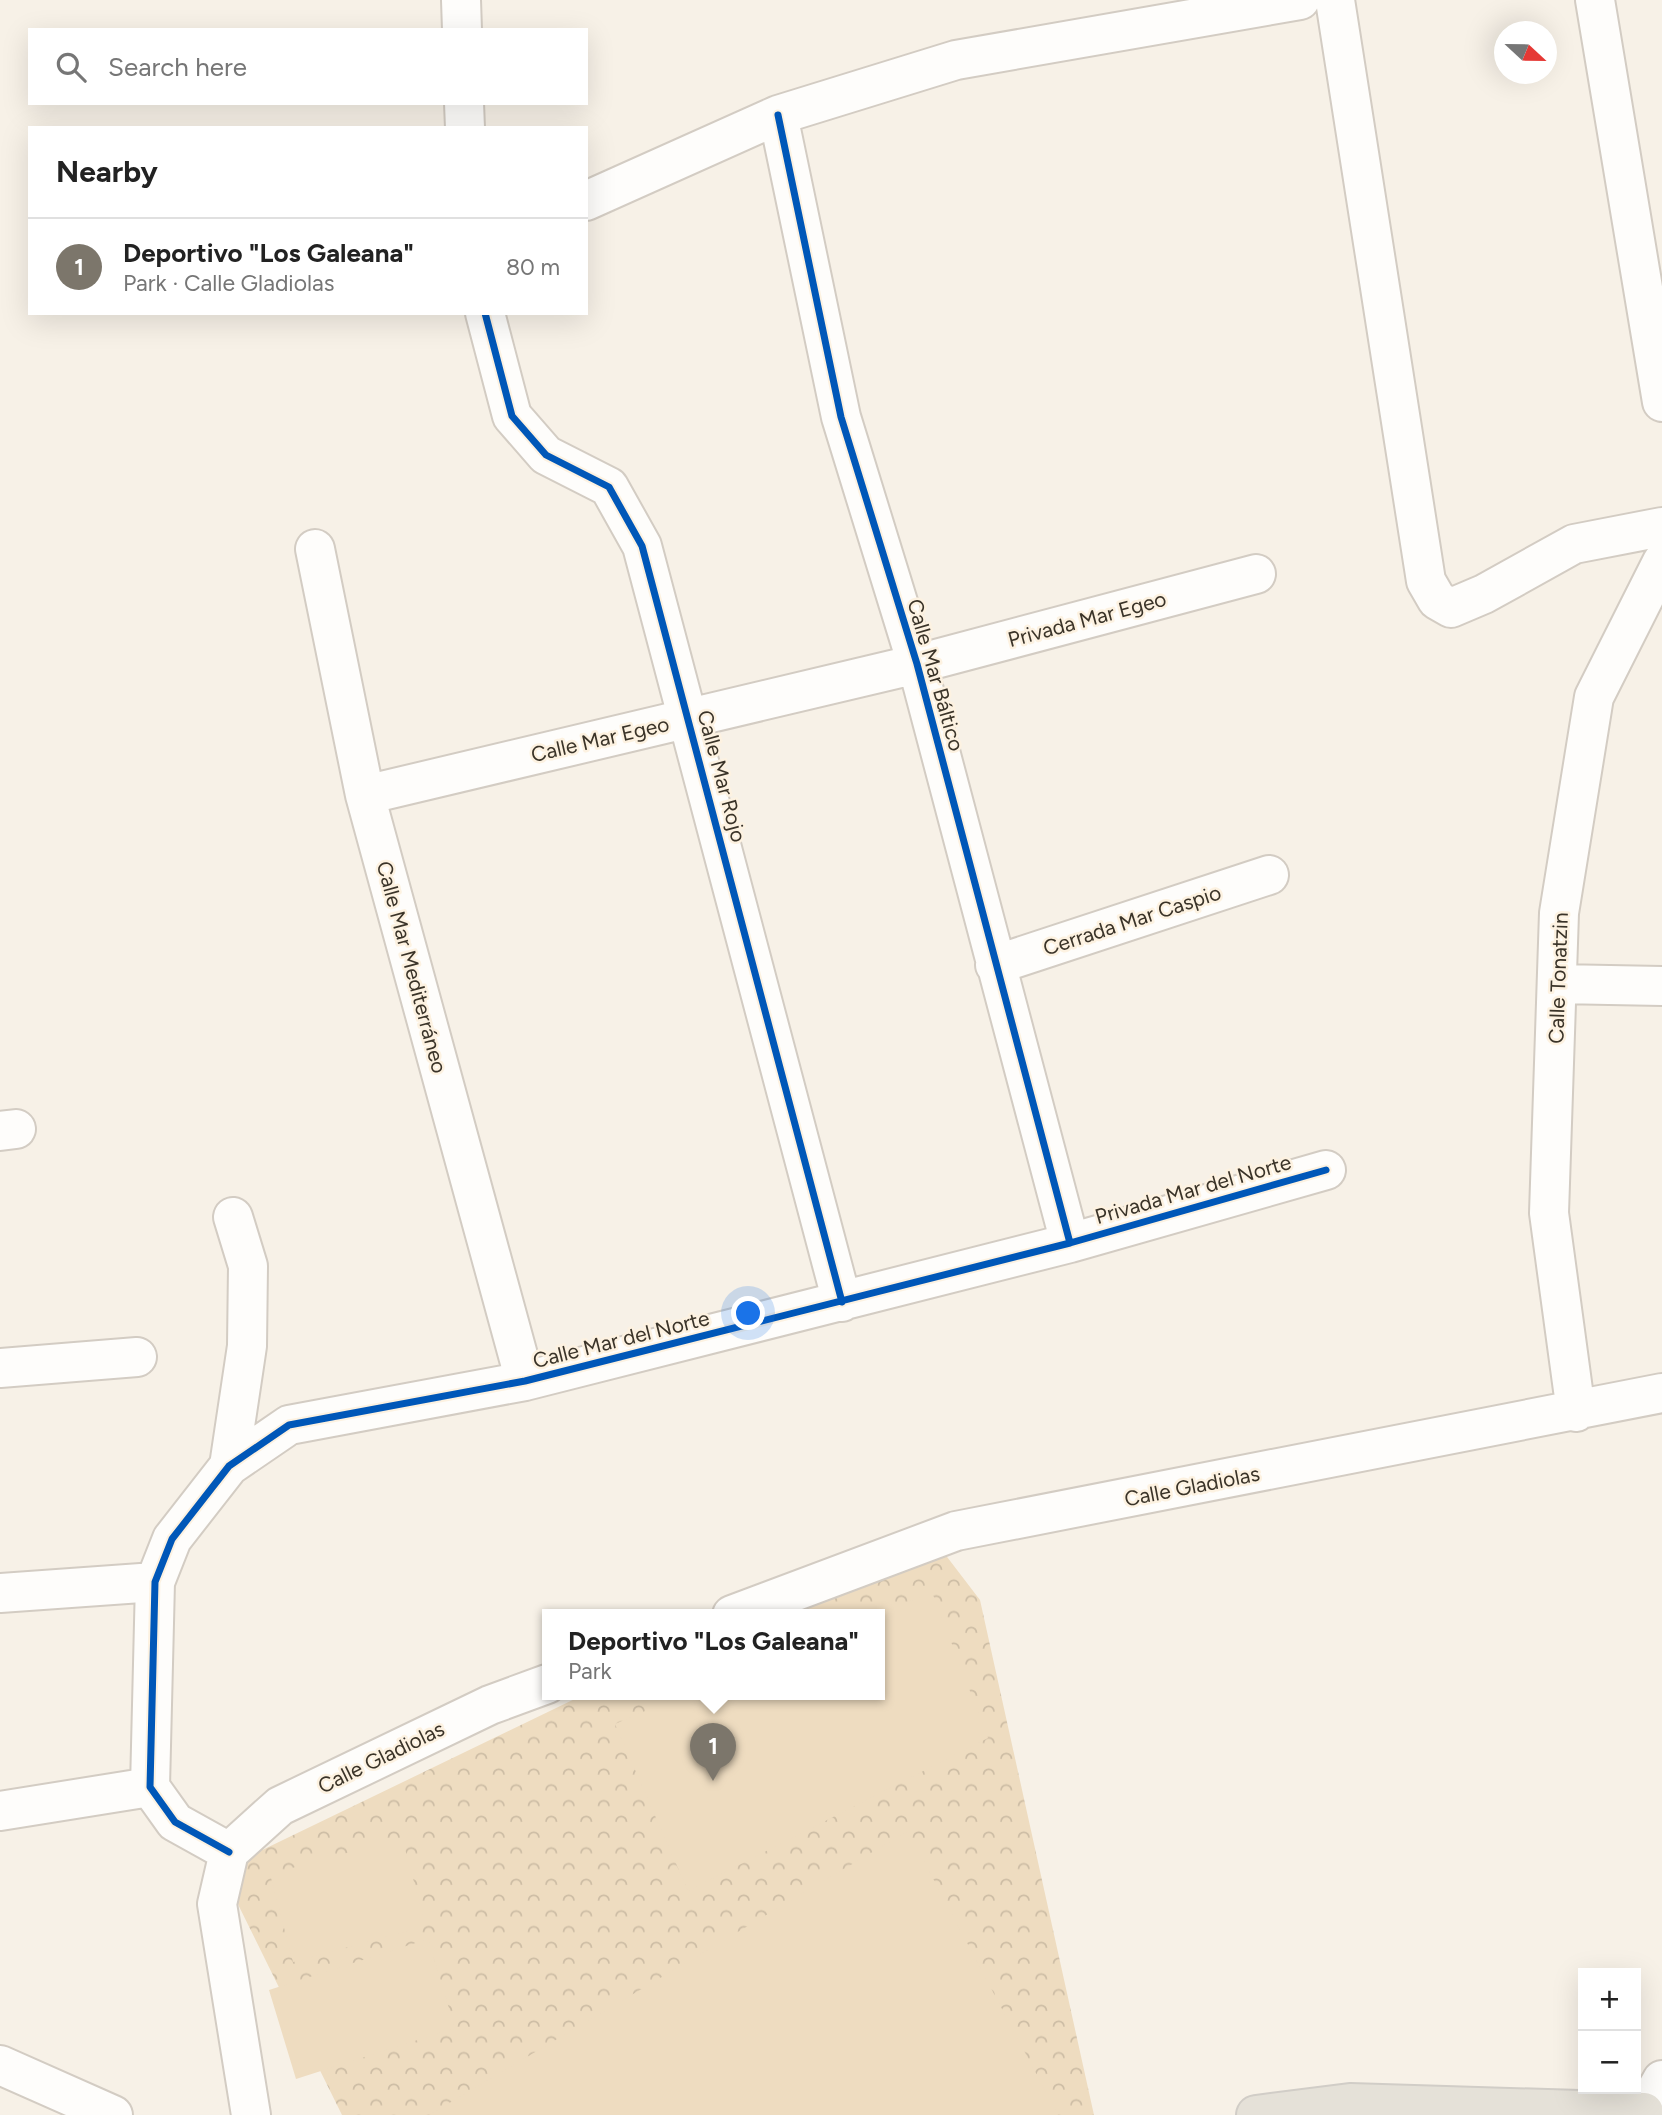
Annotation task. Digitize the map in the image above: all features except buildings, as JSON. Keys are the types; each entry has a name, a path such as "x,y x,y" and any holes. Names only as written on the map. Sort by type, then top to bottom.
{"main road":[{"path":"1256,2115 1350,2103 1653,2113"}],"street":[{"path":"461,0 462,28"},
{"path":"588,200 778,115 956,60 1300,0"},
{"path":"1335,0 1426,581 1437,600 1451,608 1484,594 1574,544 1662,527"},
{"path":"1595,0 1648,230 1662,402"},
{"path":"464,105 465,126"},
{"name":"Calle Mar Báltico","path":"778,115 841,417 917,664 1070,1243"},
{"name":"Calle Mar Rojo","path":"486,315 512,416 546,455 609,487 642,546 842,1302"},
{"name":"Calle Mar Mediterráneo","path":"315,549 365,795 524,1381"},
{"name":"Calle Tonatzin","path":"1576,1412 1549,1213 1559,913 1594,697 1662,562"},
{"name":"Privada Mar Egeo","path":"917,664 1256,573"},
{"name":"Calle Mar Egeo","path":"365,795 917,664"},
{"name":"Cerrada Mar Caspio","path":"995,965 1269,875"},
{"path":"1557,984 1662,986"},
{"name":"Privada Mar del Norte","path":"1070,1243 1326,1170"},
{"path":"233,1217 248,1266 247,1346 229,1466 173,1539 155,1582 150,1787 175,1822 229,1852 217,1904 251,2115"},
{"name":"Calle Mar del Norte","path":"229,1466 289,1425 524,1381 1070,1243"},
{"path":"0,1367 137,1357"},
{"name":"Calle Gladiolas","path":"748,1609 957,1531 1576,1412 1662,1393"},
{"path":"0,1592 155,1582"},
{"name":"Calle Gladiolas","path":"229,1852 280,1806 490,1705 542,1686"},
{"path":"0,1811 150,1787"},
{"path":"0,2064 62,2102 113,2115"},
{"path":"1653,2113 1662,2080"}],"green space":[{"path":"928,1532 980,1600 1094,2115 342,2115 221,1870 573,1700 885,1700 885,1609 764,1609"},
{"path":"932,1592 988,1738 688,1891 615,1724 671,1700 885,1700 885,1611"},
{"path":"908,1831 1058,2115 429,2115"},
{"path":"402,1838 426,1926 293,1962 270,1874"},
{"path":"428,1939 455,2028 296,2079 269,1990"}],"cycle path":[{"path":"778,115 841,417 917,664 1070,1243"},
{"path":"486,315 512,416 546,455 609,487 642,546 842,1302"},
{"path":"229,1852 175,1822 150,1787 155,1582 172,1539 229,1466 289,1425 525,1381 1070,1243 1326,1170"}],"place":[{"name":"Deportivo \"Los Galeana\"","path":"713,1781"}]}
